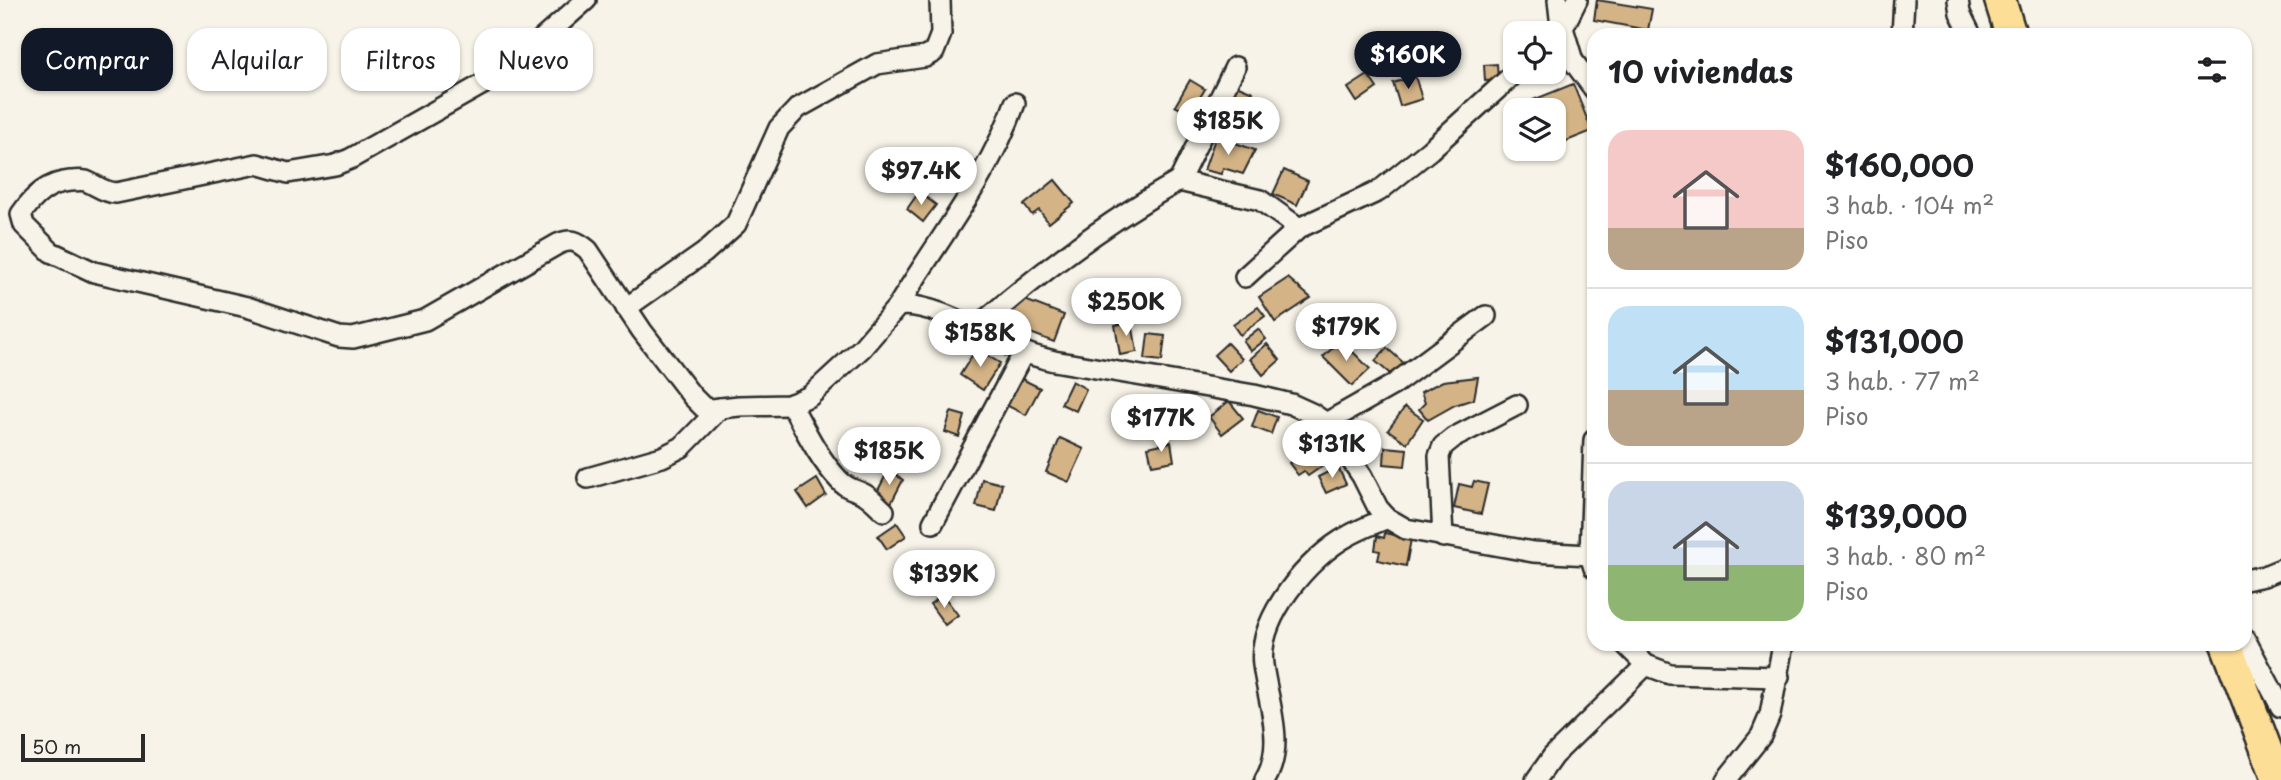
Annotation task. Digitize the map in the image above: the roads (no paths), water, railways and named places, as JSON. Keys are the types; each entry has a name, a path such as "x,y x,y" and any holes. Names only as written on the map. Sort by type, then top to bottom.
{"highway":[{"path":"2000,0 2009,28"},
{"path":"2229,651 2278,780"}],"street":[{"path":"586,0 506,71 350,159 335,165 288,173 257,164 117,192 104,192 83,180 59,182 37,195 22,214 24,225 51,253 94,272 247,307 338,337 353,338 425,320 569,239 588,250 626,308 692,397 704,408 772,407 791,404 810,396 823,386 862,348 898,306 979,180 1008,123 1015,103"},
{"path":"626,308 704,253 736,224 779,128 798,108 877,64 925,57 934,52 941,34 940,0"},
{"path":"1558,0 1560,21"},
{"path":"1564,21 1577,0"},
{"path":"1902,28 1904,0"},
{"path":"1958,0 1960,13 1968,28"},
{"path":"1566,46 1573,61 1587,80"},
{"path":"975,329 1059,261 1179,181 1235,67"},
{"path":"1245,276 1299,229 1379,191 1430,150 1503,84"},
{"path":"1179,181 1260,200 1299,229"},
{"path":"898,306 914,305 924,308 1024,352 1054,361 1254,395 1291,404 1326,423 1362,476 1378,508 1387,518 1406,529 1587,560"},
{"path":"1326,423 1393,385 1486,316"},
{"path":"933,523 1024,352"},
{"path":"791,404 810,439 837,479 852,491 869,497 884,511"},
{"path":"1443,537 1439,457 1443,446 1517,405"},
{"path":"588,478 662,457 682,447 720,408"},
{"path":"1265,780 1275,757 1273,718 1263,662 1264,643 1274,611 1310,566 1346,536 1387,518"},
{"path":"2252,578 2281,569"},
{"path":"1632,651 1646,665 1670,674 1779,677"},
{"path":"1726,780 1761,736 1770,715 1782,651"},
{"path":"2251,651 2281,707"},
{"path":"1536,780 1553,756 1646,665"}]}
